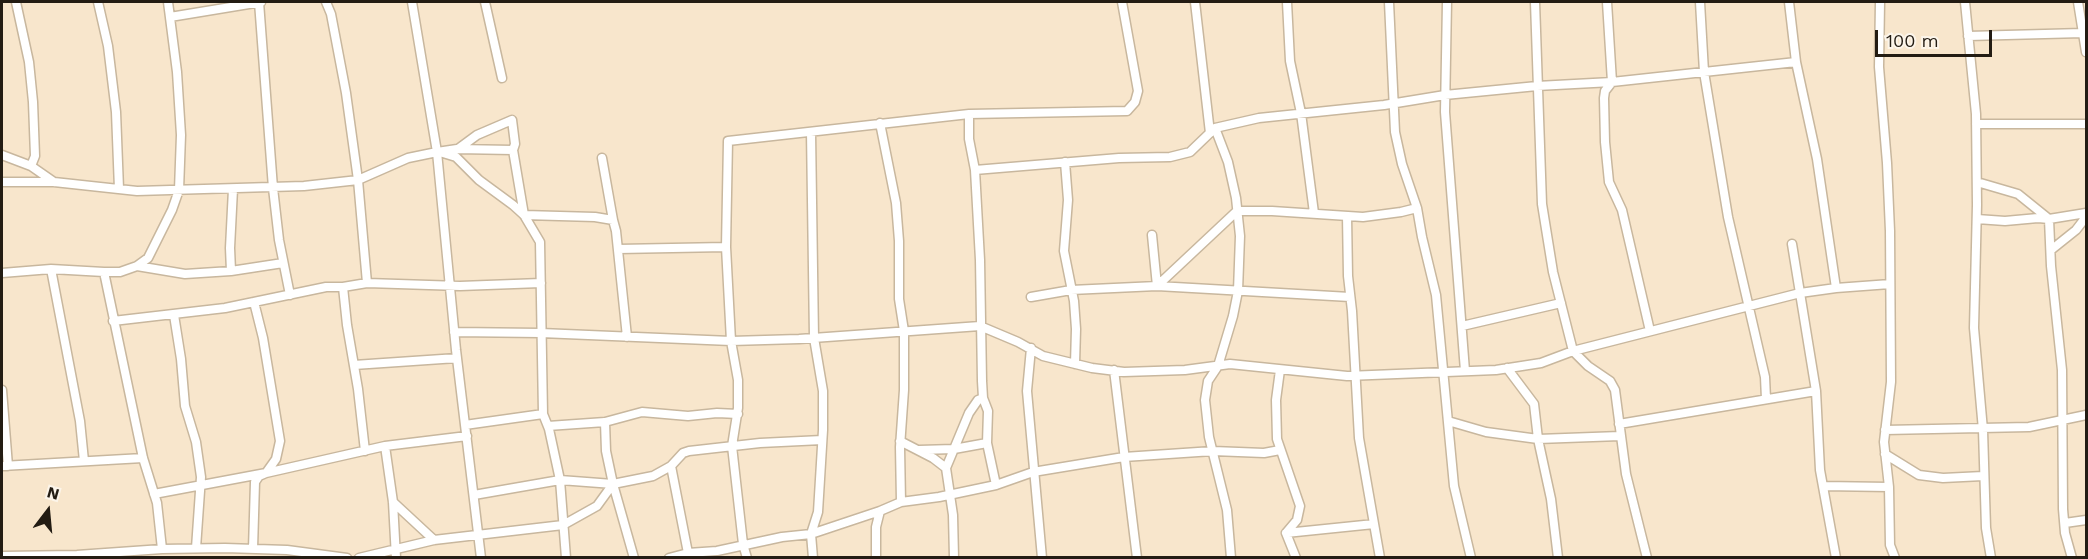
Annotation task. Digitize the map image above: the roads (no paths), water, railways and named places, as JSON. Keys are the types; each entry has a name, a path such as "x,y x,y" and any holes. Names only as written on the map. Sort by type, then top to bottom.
{"street":[{"path":"16,2 29,62 33,102 35,156 31,166"},
{"path":"98,2 108,46 116,112 119,189"},
{"path":"2,273 51,269 120,272 137,266 148,258 172,210 179,190 180,114 168,2"},
{"path":"170,16 260,2 273,188 283,263 290,295"},
{"path":"326,2 331,14 346,93 358,180 367,283"},
{"path":"412,2 436,152 454,332 481,558"},
{"path":"485,2 502,78"},
{"path":"747,558 743,544 732,446 738,414 738,380 732,341 726,247 728,141 969,114 1127,111 1135,102 1138,91 1122,2"},
{"path":"1195,2 1213,130 1228,162 1240,236 1239,291 1218,366 1208,381 1205,400 1209,437 1227,510 1231,558"},
{"path":"1287,2 1290,61 1301,112 1314,213"},
{"path":"1389,2 1395,132 1417,208 1436,295 1454,486 1471,558"},
{"path":"1447,2 1445,112 1465,371"},
{"path":"1535,2 1542,204 1553,272 1573,351 1588,366 1610,381 1615,390 1626,474 1647,558"},
{"path":"1607,2 1612,82 1605,91 1605,142 1609,182 1622,210 1650,331"},
{"path":"1700,2 1704,72 1728,217 1765,377 1766,399"},
{"path":"1789,2 1796,62 1817,159 1836,288"},
{"path":"1880,2 1879,67 1890,231 1891,382 1885,454 1889,487 1890,545 1895,558"},
{"path":"1965,2 1976,124 1977,219 1974,328 1983,430 1986,528 1991,558"},
{"path":"2078,2 2086,52"},
{"path":"1968,36 2083,33"},
{"path":"975,170 1119,158 1170,157 1190,152 1213,130 1259,118 1301,112 1392,104 1445,95 1537,86 1612,82 1796,62"},
{"path":"969,114 969,139 975,170 980,260 983,398 988,411 987,443 996,485"},
{"path":"458,149 477,135 512,120 513,150 524,215 540,242 543,414 548,426 560,480 566,558"},
{"path":"880,123 896,203 899,300 904,331 904,390 900,441 901,502"},
{"path":"1976,124 2086,124"},
{"path":"811,132 814,338 823,392 818,512 811,534 813,558"},
{"path":"2,182 54,182 119,189 273,188 358,180 408,158 436,152 458,149 513,150"},
{"path":"436,152 456,157 479,180 524,215 595,217 613,220"},
{"path":"2,155 31,166 54,182"},
{"path":"602,158 618,249 627,337"},
{"path":"1065,162 1068,200 1064,252 1076,329 1075,364"},
{"path":"1977,182 2018,194 2049,219 2062,370 2065,523 2072,558"},
{"path":"231,271 233,189"},
{"path":"1157,286 1237,211 1363,217 1401,213 1417,208"},
{"path":"1977,219 2005,221 2086,215"},
{"path":"2051,250 2076,230 2086,215"},
{"path":"1347,216 1359,438 1380,558"},
{"path":"1152,235 1157,286"},
{"path":"1792,244 1816,391 1820,470 1836,558"},
{"path":"618,249 726,247"},
{"path":"137,266 185,274 231,271 283,263"},
{"path":"51,269 80,421 84,461"},
{"path":"104,272 143,458 157,503 162,549"},
{"path":"114,321 174,315 326,287 367,283 451,286 541,283"},
{"path":"454,332 541,333 732,341 814,338 980,326 1031,348 1043,356 1114,370 1185,370 1230,364 1355,376 1465,371 1541,363 1573,351 1800,293 1890,284"},
{"path":"1031,297 1071,290 1157,286 1350,297"},
{"path":"343,287 346,325 354,365 365,451"},
{"path":"253,549 255,482 259,476 266,473 276,459 280,435 263,338 254,302"},
{"path":"1462,326 1561,303"},
{"path":"174,315 181,359 184,406 196,441 201,486 196,548"},
{"path":"1031,348 1027,391 1042,558"},
{"path":"354,365 457,358"},
{"path":"1507,368 1534,404 1538,439 1551,499 1557,558"},
{"path":"1114,370 1137,558"},
{"path":"1280,370 1276,400 1277,439 1300,506 1297,520 1287,533"},
{"path":"2,390 5,466 143,458"},
{"path":"1619,424 1816,391"},
{"path":"954,558 953,515 946,468 969,413 978,400 983,398"},
{"path":"548,426 605,422 642,412 688,416 717,413 738,414"},
{"path":"465,426 543,414"},
{"path":"1886,430 1983,430 2029,427 2062,422 2086,415"},
{"path":"1448,421 1486,432 1538,439 1620,436"},
{"path":"605,422 606,451 613,484 634,558"},
{"path":"154,494 266,473 385,446 467,436"},
{"path":"474,495 560,480 613,484 653,476 671,466 683,453 732,446 822,440"},
{"path":"900,441 946,468"},
{"path":"917,450 954,449 987,443"},
{"path":"385,446 393,502 396,553"},
{"path":"669,558 811,534 901,502 996,485 1033,472 1124,457 1213,451 1264,453 1280,450"},
{"path":"1885,454 1918,476 1943,478 1983,476"},
{"path":"671,466 688,553"},
{"path":"359,558 396,553 434,540 563,525 597,506 613,484"},
{"path":"1823,486 1889,487"},
{"path":"393,502 434,540"},
{"path":"876,558 876,527 880,511"},
{"path":"2065,523 2086,520"},
{"path":"1287,533 1374,524"},
{"path":"1287,533 1296,558"},
{"path":"2,556 92,556 196,548 287,550 347,558"}]}
